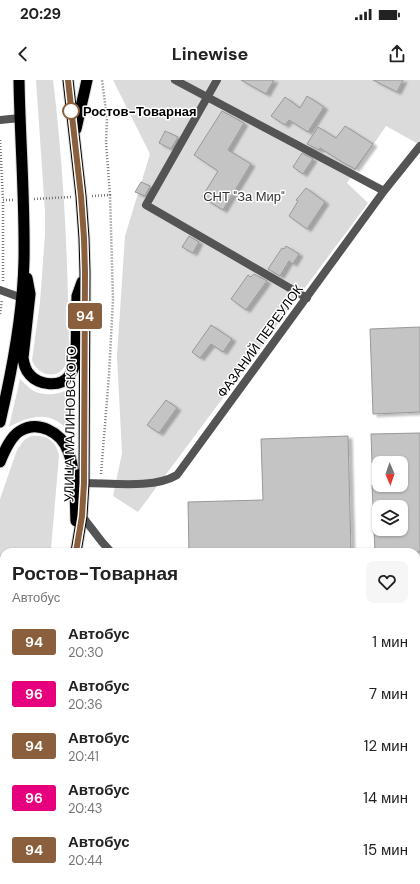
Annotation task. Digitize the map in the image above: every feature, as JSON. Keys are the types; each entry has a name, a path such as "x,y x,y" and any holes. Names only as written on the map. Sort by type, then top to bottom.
{"highway":[{"path":"0,421 13,363 22,298 24,261 24,199 19,80"},
{"name":"УЛИЦА МАЛИНОВСКОГО","path":"68,80 81,196 85,272 84,483 82,516 77,548"},
{"path":"74,137 87,80"},
{"path":"24,261 30,294 23,358 25,367 29,374 36,380 44,383 53,384 62,382 69,377 74,369 76,359 77,296 85,272"},
{"path":"0,462 11,440 20,431 33,427 44,428 59,436 69,452 72,469 78,540"}],"street":[{"path":"175,80 384,191"},
{"path":"217,80 146,205 307,298"},
{"path":"0,120 20,118"},
{"name":"ФАЗАНИЙ ПЕРЕУЛОК","path":"84,483 157,483 169,480 177,475 384,191 420,146"},
{"path":"1,290 22,298"},
{"path":"82,516 107,548"}],"path":[{"path":"101,483 113,299 110,195 106,142 107,118 102,80"},
{"path":"0,140 3,200 0,314"},
{"path":"3,200 110,195"}],"green space":[{"path":"36,80 53,80 65,215 69,351 64,368 58,373 54,374 40,371 32,360 40,302 45,234 45,212"},
{"name":"СНТ \"За Мир\"","path":"113,80 420,80 420,145 386,126 347,183 368,203 138,512 113,496 122,453 117,356 125,236 150,154"},
{"path":"20,379 32,390 43,394 60,393 75,386 73,436 59,422 51,418 44,417 27,419 9,427"},
{"path":"31,436 45,437 53,442 58,450 59,456 51,548 0,548 0,499 17,450 24,440"}],"building":[{"path":"241,80 274,80 266,94"},
{"path":"373,80 403,80 397,92"},
{"path":"307,96 324,107 308,132 289,120 285,125 271,116 285,97 300,108"},
{"path":"222,111 244,123 228,150 251,164 223,210 202,197 218,171 194,155"},
{"path":"345,126 373,144 355,169 320,148 319,150 307,144 318,127 336,138"},
{"path":"165,131 178,137 171,149 159,143"},
{"path":"302,153 313,159 303,174 293,167"},
{"path":"141,182 150,186 145,196 135,192"},
{"path":"306,188 325,202 307,229 289,216 298,201 296,200"},
{"path":"189,236 199,242 193,253 182,247"},
{"path":"286,246 299,254 293,264 289,261 280,276 268,269 282,248 284,249"},
{"path":"254,274 267,281 246,310 231,299 248,275 251,277"},
{"path":"211,325 232,339 223,352 211,344 200,358 192,352"},
{"path":"420,327 420,412 373,414 370,329"},
{"path":"166,400 177,408 159,433 147,425"},
{"path":"420,433 420,548 375,548 374,536 408,536 408,500 373,500 372,492 408,492 408,456 372,456 372,463 371,434"},
{"path":"348,436 351,548 189,548 188,502 263,500 261,439"}],"bus line":[{"name":"94","path":"68,80 81,196 85,272 84,483 82,516 77,548"}],"place":[{"name":"Ростов-Товарная","path":"71,111"}]}
